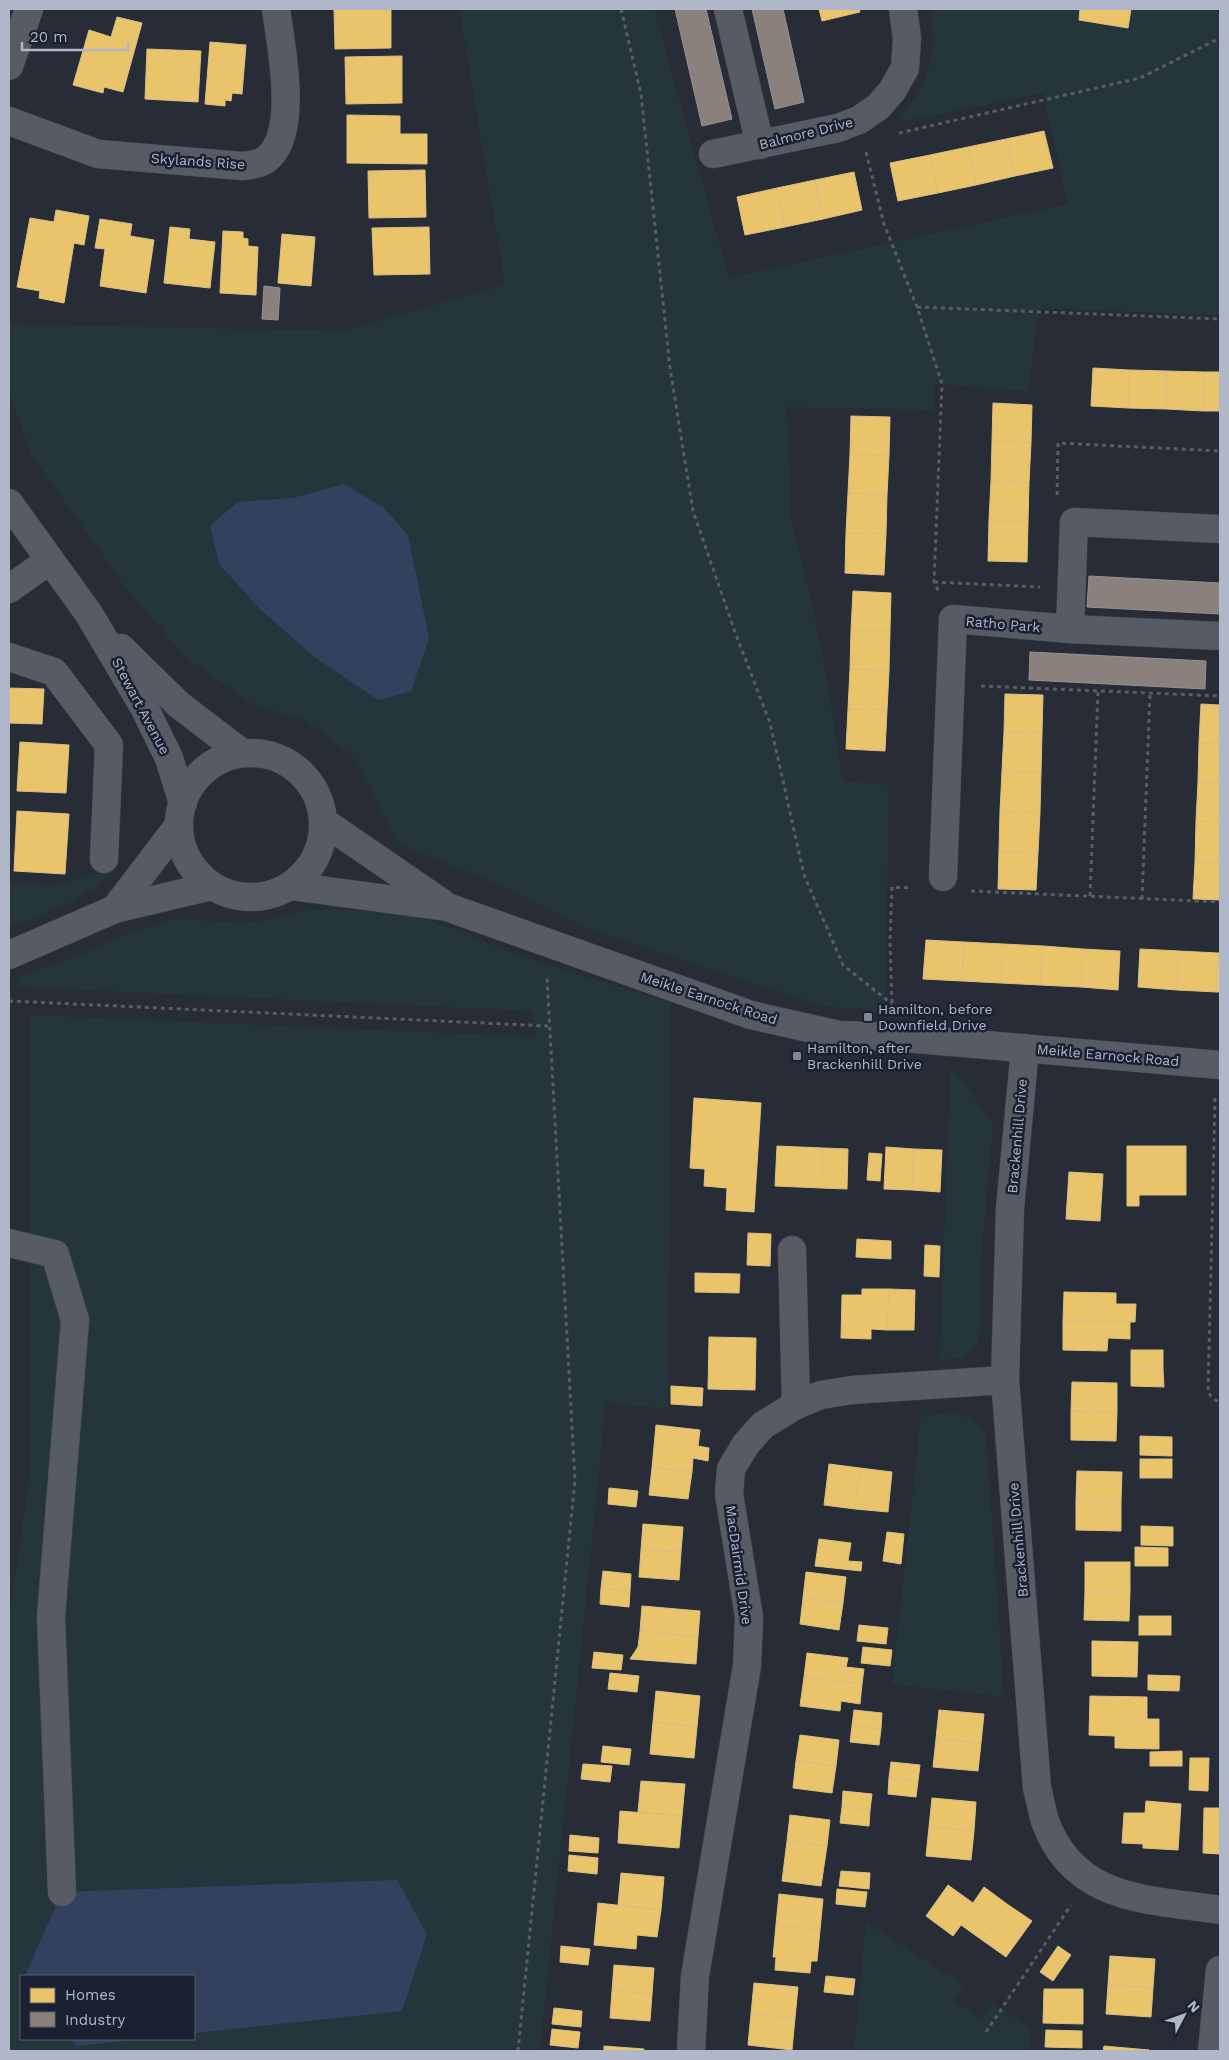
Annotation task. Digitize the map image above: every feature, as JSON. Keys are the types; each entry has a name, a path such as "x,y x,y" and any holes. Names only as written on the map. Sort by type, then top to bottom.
{"street":[{"path":"9,66 29,9"},
{"name":"Skylands Rise","path":"9,121 98,154 242,166 258,164 269,158 278,147 283,132 284,71 276,9"},
{"path":"728,9 760,145"},
{"name":"Balmore Drive","path":"713,154 838,128 859,120 878,107 892,91 905,68 907,38 903,9"},
{"name":"Stewart Avenue","path":"9,503 89,614 148,716 169,758 181,814"},
{"path":"1070,629 1074,522 1220,529"},
{"path":"9,590 50,560"},
{"name":"Stewart Avenue","path":"89,614 178,704 242,753"},
{"name":"Ratho Park","path":"943,883 953,619 1070,629 1220,636"},
{"path":"9,657 54,672 109,744 104,859"},
{"path":"115,909 181,814 193,782 214,763 242,753 262,754 281,759 298,770 311,784 320,802 324,822 320,847 309,869 291,886 265,896 238,896 212,886 194,870 183,849 181,814"},
{"name":"Meikle Earnock Road","path":"324,822 447,907"},
{"path":"9,955 115,909 212,886"},
{"name":"Meikle Earnock Road","path":"291,886 447,907 751,1015 839,1035 893,1037 1218,1065"},
{"name":"Brackenhill Drive","path":"1025,1048 1010,1210 1005,1380 1037,1788 1046,1822 1062,1854 1088,1880 1117,1894 1220,1910"},
{"path":"9,1244 55,1254 75,1320 51,1617 62,1892"},
{"path":"792,1250 796,1406"},
{"name":"MacDairmid Drive","path":"691,2051 695,1976 747,1666 749,1617 729,1494 731,1469 746,1444 763,1425 796,1406 821,1395 852,1390 1005,1380"},
{"path":"1212,2051 1220,1970"}],"path":[{"path":"621,9 641,94 670,368 693,511 735,632 770,722 804,875 843,966 892,1004 890,941 892,887 943,883 1090,896 1220,902"},
{"path":"892,134 1140,78 1220,38"},
{"path":"859,120 884,224 917,307 942,384 934,582 953,619"},
{"path":"917,307 1220,319"},
{"path":"950,684 1220,696"},
{"path":"1090,896 1098,691"},
{"path":"1142,899 1150,693"},
{"path":"518,2051 575,1480 548,1026 547,942"},
{"path":"9,1001 548,1026"},
{"path":"1218,1065 1208,1393 1220,1404"},
{"path":"986,2032 1088,1880"}],"shaded area":[{"path":"459,9 654,9 729,278 1068,204 1043,93 902,122 900,118 925,80 929,67 932,41 930,9 1220,9 1220,315 1039,308 1028,391 935,384 933,410 787,407 791,520 808,583 827,679 842,781 889,785 885,1012 824,1006 589,929 496,883 399,844 352,755 306,721 251,703 186,658 126,588 31,454 9,392 9,324 344,331 505,285"},
{"path":"114,871 90,890 65,905 9,927 9,883 55,885"},
{"path":"307,909 401,912 447,926 512,953 671,1003 668,1409 606,1403 540,2051 9,2051 9,1619 30,1472 30,1015 537,1037 532,1011 19,987 16,978 84,953 137,930 176,919 245,923 275,919"},
{"path":"950,1071 959,1076 993,1124 980,1272 981,1323 978,1340 971,1352 961,1358 940,1360"},
{"path":"950,1413 971,1419 986,1433 1004,1697 892,1684 921,1416"},
{"path":"866,1922 964,1985 954,2001 981,2019 992,2003 1031,2028 1031,2051 854,2051"}],"water":[{"path":"344,484 384,508 408,535 429,638 411,691 378,700 313,656 260,609 219,564 210,526 238,502 293,498"},
{"path":"397,1880 427,1934 402,2011 195,2033 195,1975 25,1975 62,1892"},
{"path":"72,2040 133,2040 77,2046"}],"building: Homes":[{"path":"334,9 391,9 391,48 335,49"},
{"path":"819,9 859,9 860,12 822,21"},
{"path":"1080,9 1131,9 1128,28 1079,20"},
{"path":"117,17 142,23 123,92 104,87 103,93 73,85 89,30 111,37"},
{"path":"210,42 246,45 242,94 232,93 231,101 225,100 225,106 205,104"},
{"path":"147,49 201,51 198,102 145,99"},
{"path":"402,56 402,103 346,104 345,57"},
{"path":"347,115 400,116 400,134 427,134 427,164 347,163"},
{"path":"1044,131 1053,168 1015,176 1006,139"},
{"path":"1006,139 1015,176 976,185 968,147"},
{"path":"968,147 976,185 938,193 930,155"},
{"path":"930,155 938,193 898,201 890,163"},
{"path":"425,170 426,217 369,218 368,171"},
{"path":"854,172 862,210 823,219 815,180"},
{"path":"815,180 823,219 785,227 777,188"},
{"path":"777,188 785,227 745,235 737,197"},
{"path":"56,210 89,216 84,245 74,243 64,303 39,298 40,291 17,287 30,218 54,222"},
{"path":"100,219 132,224 130,236 154,240 146,293 100,286 105,249 95,248"},
{"path":"170,227 190,229 189,239 215,242 210,288 164,283"},
{"path":"429,227 430,274 374,275 372,228"},
{"path":"223,231 243,232 243,238 248,239 248,246 258,247 256,295 220,293"},
{"path":"282,234 315,237 311,286 278,283"},
{"path":"1093,368 1129,370 1128,408 1091,406"},
{"path":"1129,370 1167,371 1166,409 1128,408"},
{"path":"1167,371 1204,372 1203,411 1166,409"},
{"path":"1204,372 1220,372 1220,411 1203,411"},
{"path":"993,403 1032,405 1031,443 992,441"},
{"path":"851,416 890,417 889,456 850,454"},
{"path":"992,441 1031,443 1029,483 991,481"},
{"path":"850,454 889,456 887,495 848,493"},
{"path":"991,481 1029,483 1028,522 989,520"},
{"path":"848,493 887,495 886,534 846,533"},
{"path":"989,520 1028,522 1027,562 988,561"},
{"path":"846,533 886,534 884,575 845,573"},
{"path":"853,591 891,593 890,631 851,630"},
{"path":"851,630 890,631 889,671 850,669"},
{"path":"850,669 889,671 887,710 848,709"},
{"path":"9,688 44,689 42,724 9,723"},
{"path":"1005,694 1043,695 1042,733 1004,732"},
{"path":"1201,704 1220,705 1220,744 1199,743"},
{"path":"848,709 887,710 885,751 846,749"},
{"path":"1004,732 1042,733 1041,773 1002,771"},
{"path":"20,742 69,745 66,793 17,791"},
{"path":"1199,743 1220,744 1220,783 1198,782"},
{"path":"1002,771 1041,773 1040,812 1000,811"},
{"path":"1198,782 1220,783 1220,822 1196,821"},
{"path":"17,811 69,814 65,874 14,871"},
{"path":"1000,811 1040,812 1038,853 999,851"},
{"path":"1196,821 1220,822 1220,863 1195,862"},
{"path":"999,851 1038,853 1036,890 998,889"},
{"path":"1195,862 1220,863 1220,900 1193,899"},
{"path":"926,940 964,942 962,981 923,979"},
{"path":"964,942 1003,944 1001,983 962,981"},
{"path":"1003,944 1043,946 1040,985 1001,983"},
{"path":"1043,946 1083,949 1081,987 1040,985"},
{"path":"1083,949 1120,951 1118,990 1081,987"},
{"path":"1140,949 1179,951 1177,990 1138,987"},
{"path":"1179,951 1218,953 1216,992 1177,990"},
{"path":"1218,953 1220,953 1220,992 1216,992"},
{"path":"694,1098 761,1103 754,1212 726,1210 727,1188 704,1186 705,1169 690,1168"},
{"path":"777,1146 823,1148 821,1188 775,1186"},
{"path":"1127,1146 1186,1146 1186,1195 1139,1195 1139,1206 1127,1206"},
{"path":"886,1147 914,1149 912,1190 884,1189"},
{"path":"823,1148 848,1149 847,1189 821,1188"},
{"path":"914,1149 942,1150 940,1192 912,1190"},
{"path":"869,1153 882,1154 880,1181 867,1180"},
{"path":"1069,1172 1103,1174 1100,1221 1066,1219"},
{"path":"748,1233 771,1234 770,1266 747,1265"},
{"path":"857,1239 891,1241 891,1259 856,1257"},
{"path":"925,1245 940,1246 939,1277 924,1276"},
{"path":"695,1273 740,1274 739,1293 695,1292"},
{"path":"862,1289 889,1289 887,1330 871,1329 871,1339 841,1338 842,1295 862,1295"},
{"path":"889,1289 915,1290 914,1330 887,1330"},
{"path":"1064,1292 1116,1293 1116,1304 1136,1304 1135,1322 1063,1321"},
{"path":"1063,1321 1130,1322 1130,1339 1108,1338 1107,1351 1063,1350"},
{"path":"709,1337 756,1338 755,1390 708,1389"},
{"path":"1131,1350 1163,1350 1163,1369 1131,1369"},
{"path":"1131,1369 1163,1369 1164,1387 1131,1386"},
{"path":"1072,1382 1117,1383 1117,1412 1071,1411"},
{"path":"671,1386 703,1388 702,1406 671,1404"},
{"path":"1071,1411 1117,1412 1116,1441 1071,1440"},
{"path":"656,1425 700,1430 698,1446 709,1448 708,1461 693,1458 692,1472 652,1468"},
{"path":"1140,1436 1172,1437 1172,1456 1140,1455"},
{"path":"1140,1459 1172,1459 1172,1478 1140,1478"},
{"path":"829,1464 860,1468 855,1509 824,1505"},
{"path":"652,1468 692,1472 688,1499 649,1495"},
{"path":"860,1468 892,1472 888,1512 855,1509"},
{"path":"1077,1471 1122,1472 1121,1501 1076,1501"},
{"path":"609,1488 638,1491 636,1507 608,1504"},
{"path":"1076,1501 1121,1501 1121,1531 1076,1530"},
{"path":"643,1524 683,1527 681,1552 641,1550"},
{"path":"1141,1526 1173,1527 1173,1546 1141,1545"},
{"path":"887,1532 904,1534 901,1564 883,1561"},
{"path":"819,1539 851,1543 848,1561 862,1562 861,1571 815,1566"},
{"path":"1135,1547 1168,1548 1168,1566 1135,1566"},
{"path":"641,1550 681,1552 679,1580 639,1577"},
{"path":"1085,1562 1130,1562 1130,1591 1085,1591"},
{"path":"603,1571 631,1574 630,1591 601,1588"},
{"path":"806,1572 846,1577 843,1603 803,1598"},
{"path":"601,1588 630,1591 629,1607 600,1604"},
{"path":"1085,1591 1130,1591 1129,1621 1084,1620"},
{"path":"803,1598 843,1603 839,1630 800,1624"},
{"path":"642,1606 700,1611 698,1637 640,1631"},
{"path":"1139,1616 1171,1616 1171,1635 1139,1635"},
{"path":"859,1625 888,1628 886,1644 857,1641"},
{"path":"640,1631 698,1637 696,1664 630,1659 638,1647"},
{"path":"1092,1641 1138,1642 1137,1677 1092,1676"},
{"path":"863,1647 892,1650 890,1666 861,1663"},
{"path":"594,1652 623,1655 621,1670 592,1668"},
{"path":"807,1653 848,1658 846,1667 864,1669 862,1684 804,1677"},
{"path":"610,1673 639,1676 637,1692 608,1689"},
{"path":"1148,1675 1180,1676 1179,1691 1148,1690"},
{"path":"804,1677 862,1684 860,1704 841,1701 840,1711 800,1706"},
{"path":"656,1691 700,1696 697,1727 653,1722"},
{"path":"1090,1696 1147,1697 1147,1719 1159,1719 1159,1749 1115,1748 1115,1736 1089,1735"},
{"path":"854,1710 882,1713 881,1729 852,1726"},
{"path":"939,1710 984,1714 981,1743 936,1739"},
{"path":"653,1722 697,1727 694,1758 650,1754"},
{"path":"852,1726 881,1729 879,1745 850,1742"},
{"path":"800,1735 839,1740 836,1766 796,1761"},
{"path":"936,1739 981,1743 978,1771 933,1767"},
{"path":"603,1746 631,1749 629,1765 601,1762"},
{"path":"1182,1751 1182,1766 1150,1766 1150,1752"},
{"path":"1190,1758 1209,1758 1208,1791 1189,1790"},
{"path":"796,1761 836,1766 832,1793 793,1788"},
{"path":"891,1762 920,1765 918,1781 889,1778"},
{"path":"583,1764 612,1766 610,1782 581,1779"},
{"path":"889,1778 918,1781 916,1797 888,1794"},
{"path":"641,1781 685,1784 682,1816 638,1812"},
{"path":"843,1791 872,1794 870,1810 842,1807"},
{"path":"932,1798 976,1802 974,1831 929,1827"},
{"path":"1146,1801 1181,1804 1178,1850 1143,1848 1143,1844 1122,1843 1124,1813 1145,1813"},
{"path":"842,1807 870,1810 869,1826 840,1823"},
{"path":"1204,1808 1220,1808 1220,1854 1203,1853"},
{"path":"620,1811 682,1816 679,1848 618,1843"},
{"path":"790,1815 830,1820 827,1846 787,1841"},
{"path":"929,1827 974,1831 971,1860 926,1856"},
{"path":"570,1835 599,1838 598,1853 569,1851"},
{"path":"787,1841 827,1846 821,1886 782,1881"},
{"path":"569,1855 598,1858 597,1874 568,1871"},
{"path":"841,1871 870,1873 869,1889 839,1886"},
{"path":"621,1873 664,1877 661,1910 618,1905"},
{"path":"948,1885 973,1903 984,1887 1007,1904 982,1940 961,1925 953,1936 926,1916"},
{"path":"837,1889 867,1892 865,1907 836,1904"},
{"path":"779,1894 823,1899 820,1930 776,1925"},
{"path":"598,1903 661,1910 657,1937 637,1935 636,1949 594,1945"},
{"path":"1007,1904 1032,1921 1006,1957 982,1940"},
{"path":"776,1925 820,1930 817,1961 811,1961 810,1973 775,1970 776,1957 773,1957"},
{"path":"561,1946 590,1949 588,1965 560,1962"},
{"path":"1058,1946 1071,1955 1053,1981 1040,1972"},
{"path":"1110,1956 1155,1959 1153,1988 1108,1985"},
{"path":"614,1965 654,1968 652,1994 612,1991"},
{"path":"826,1976 855,1979 853,1995 824,1992"},
{"path":"754,1983 798,1987 795,2018 751,2014"},
{"path":"1108,1985 1153,1988 1151,2017 1106,2014"},
{"path":"1044,1989 1083,1989 1083,2024 1043,2023"},
{"path":"612,1991 652,1994 650,2021 610,2018"},
{"path":"554,2008 582,2011 581,2027 552,2024"},
{"path":"751,2014 795,2018 792,2050 748,2045"},
{"path":"552,2029 580,2032 578,2048 550,2045"},
{"path":"1046,2030 1082,2031 1082,2048 1045,2047"},
{"path":"604,2046 644,2049 644,2051 604,2051"},
{"path":"1104,2046 1149,2050 1103,2051"}],"building: Industry":[{"path":"675,9 706,9 732,119 702,126"},
{"path":"752,9 783,9 804,102 775,109"},
{"path":"264,286 280,288 278,320 262,319"},
{"path":"1089,576 1220,583 1220,614 1087,607"},
{"path":"1030,652 1206,661 1205,689 1029,680"}],"place":[{"name":"Hamilton, before Downfield Drive","path":"868,1017"},
{"name":"Hamilton, after Brackenhill Drive","path":"797,1056"}]}
